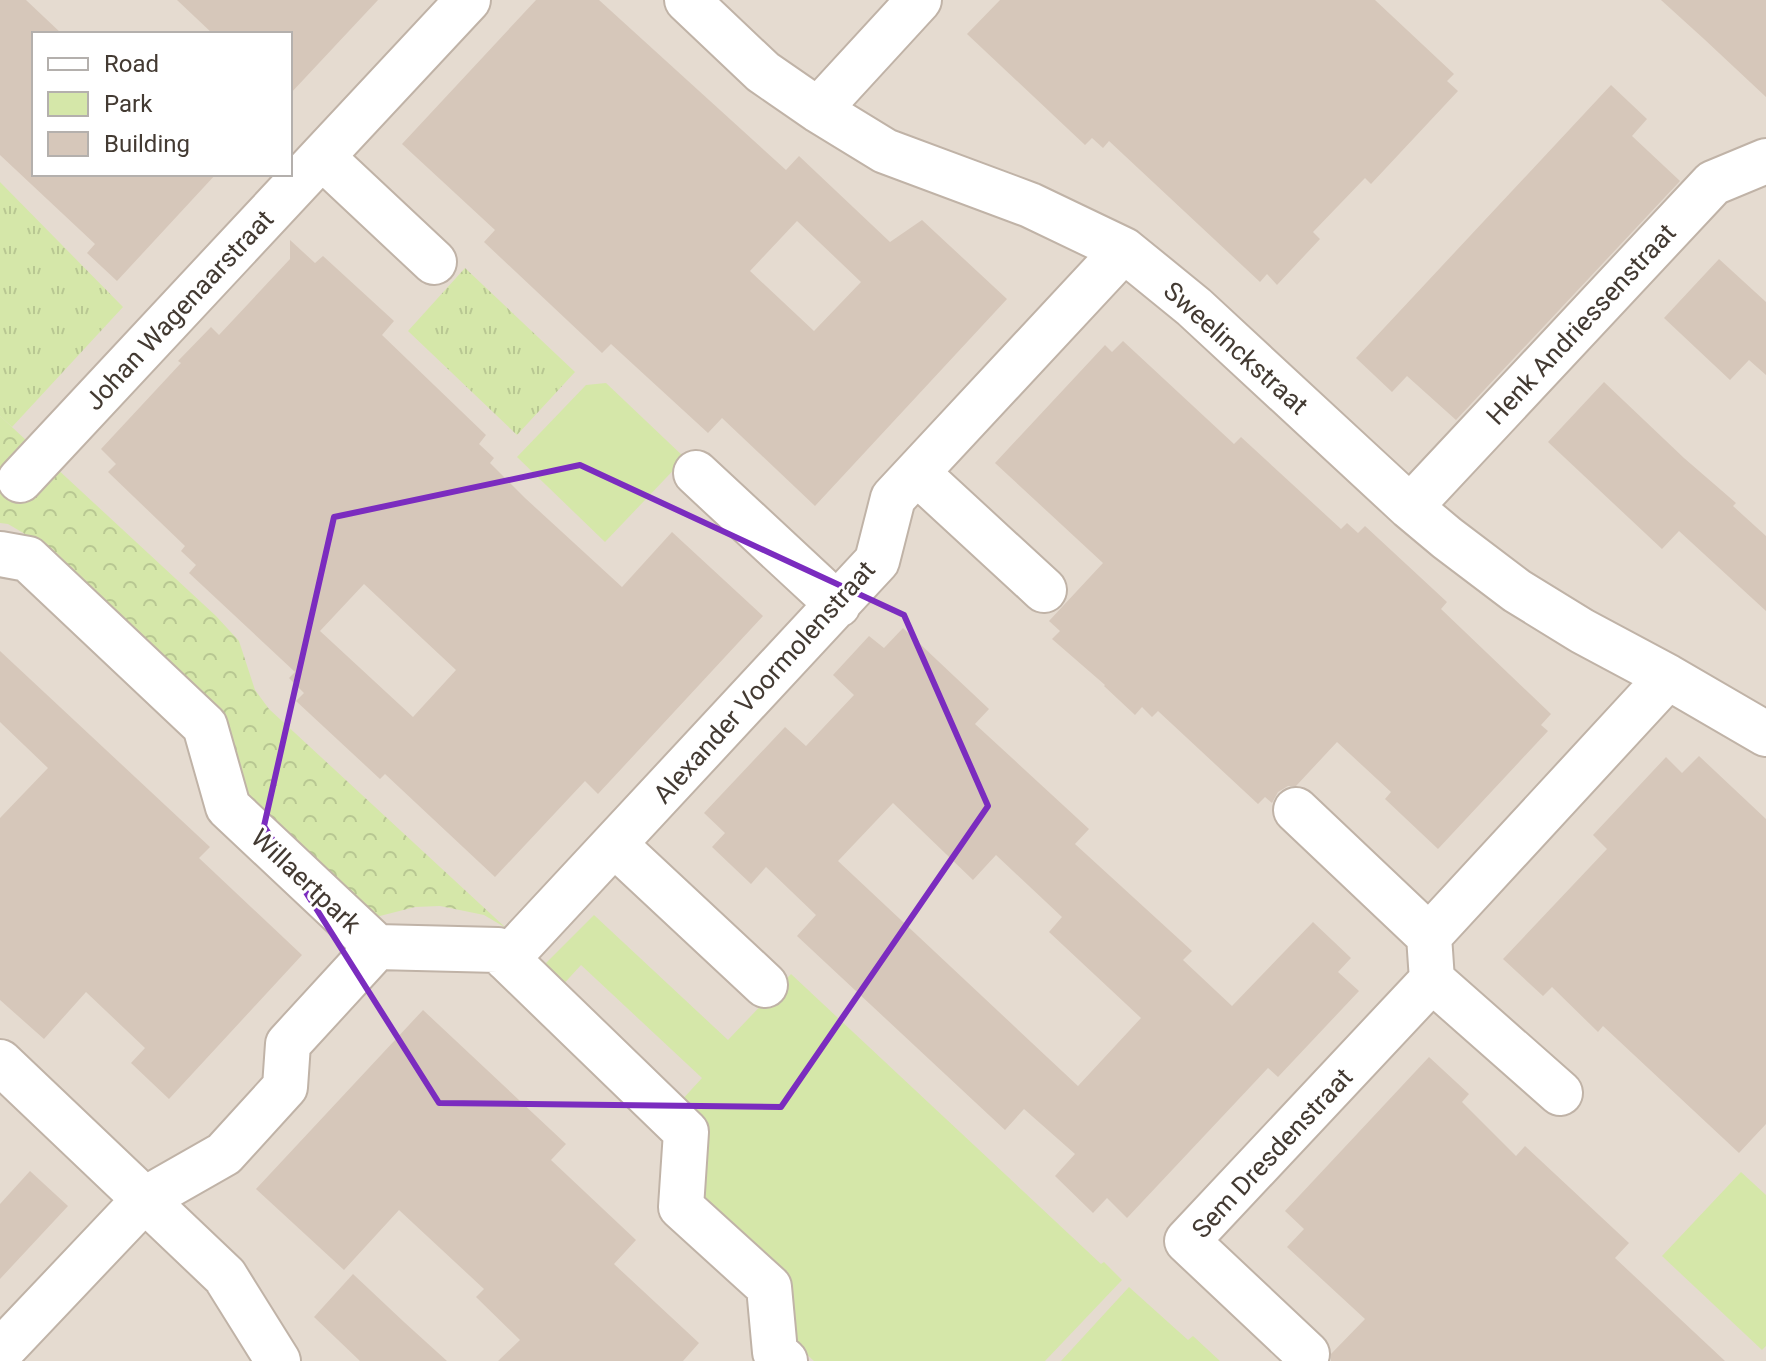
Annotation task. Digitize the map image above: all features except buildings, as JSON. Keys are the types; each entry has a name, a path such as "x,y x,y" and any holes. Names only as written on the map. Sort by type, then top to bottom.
{"street":[{"name":"Johan Wagenaarstraat","path":"20,480 468,0"},
{"name":"Sweelinckstraat","path":"687,0 763,72 885,151 1030,205 1124,250 1194,307 1410,507 1517,591 1766,734"},
{"path":"818,110 919,0"},
{"path":"322,157 434,262"},
{"name":"Henk Andriessenstraat","path":"1410,507 1713,183 1766,161"},
{"name":"Alexander Voormolenstraat","path":"507,959 877,561 893,498 1124,250"},
{"path":"696,473 838,605"},
{"path":"917,473 1044,590"},
{"name":"Willaertpark","path":"0,554 28,559 205,726 228,807 377,947 498,950 686,1132 681,1207 769,1287 775,1352 785,1361"},
{"path":"1429,936 1668,677"},
{"path":"1296,810 1429,936 1432,980 1560,1093"},
{"path":"615,845 765,985"},
{"path":"0,1352 145,1199 224,1154 285,1087 288,1044 377,947"},
{"name":"Sem Dresdenstraat","path":"1307,1354 1187,1241 1432,980"},
{"path":"0,1062 225,1276 278,1361"}],"highlighted area":[{"path":"580,465 904,615 988,806 781,1107 439,1103 264,826 334,517"}],"shaded area":[{"path":"0,0 1766,0 1766,1361 0,1361"}],"green space":[{"path":"0,182 123,307 12,427 0,416"},
{"path":"465,268 575,372 517,435 408,331"},
{"path":"606,383 685,458 605,542 517,457 586,385"},
{"path":"0,416 216,616 239,641 255,690 269,709 506,928 484,915 440,906 415,907 376,917 226,788 181,689 25,534 0,523"},
{"path":"594,915 728,1040 791,974 1101,1264 1104,1262 1122,1280 1045,1361 814,1361 791,1340 704,1199 680,1102 702,1078 581,965 559,989 539,970"},
{"path":"1741,1172 1766,1195 1766,1346 1762,1350 1662,1256"},
{"path":"1129,1287 1188,1340 1193,1336 1220,1361 1061,1361"}]}
